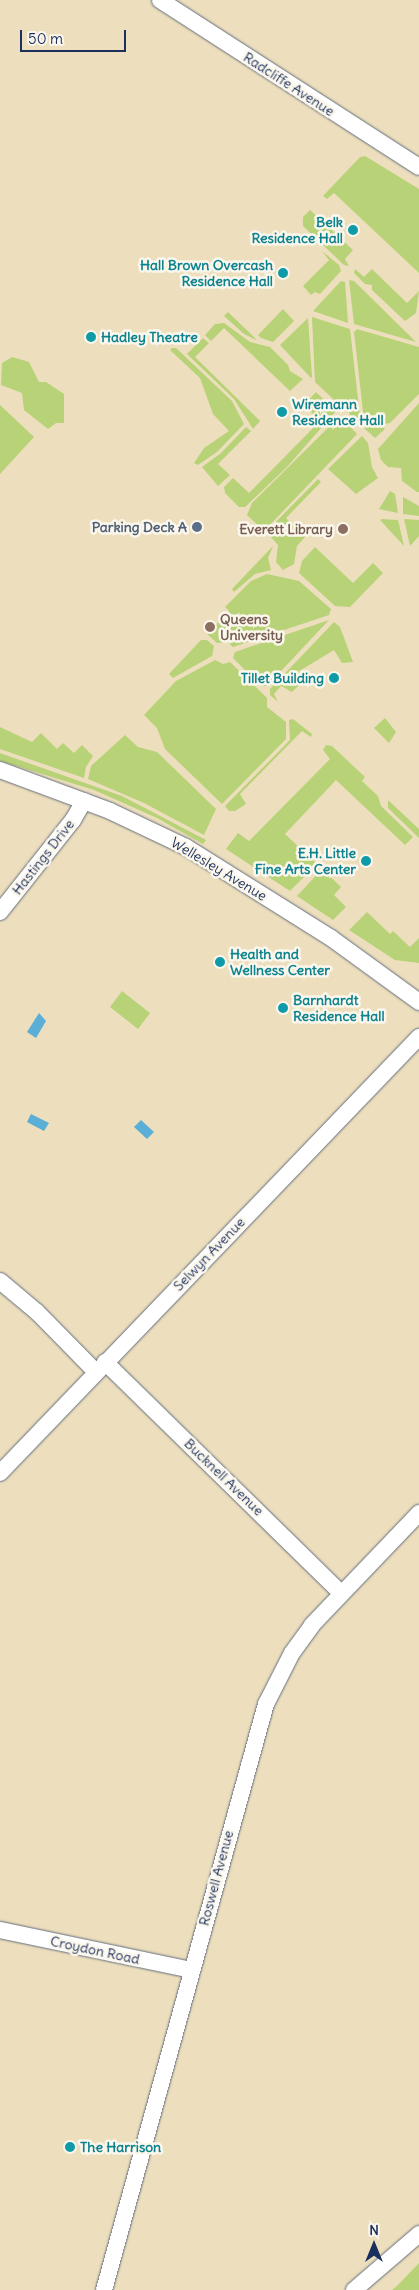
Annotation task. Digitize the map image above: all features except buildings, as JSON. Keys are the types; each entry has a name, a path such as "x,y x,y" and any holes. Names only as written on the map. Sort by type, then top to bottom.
{"street":[{"name":"Radcliffe Avenue","path":"160,0 419,167"},
{"name":"Wellesley Avenue","path":"0,770 136,822 199,855 331,938 419,1002"},
{"name":"Hastings Drive","path":"0,912 73,820 84,801"},
{"name":"Selwyn Avenue","path":"0,1473 419,1037"},
{"name":"Bucknell Avenue","path":"0,1281 101,1367 341,1593"},
{"name":"Roswell Avenue","path":"104,2290 266,1704 301,1638 341,1593 419,1513"},
{"name":"Croydon Road","path":"0,1930 191,1970"},
{"path":"354,2290 419,2234"}],"green space":[{"path":"365,156 419,189 419,273 334,193 327,199 323,196 360,157"},
{"path":"310,210 353,250 345,259 349,266 344,265 303,226 303,217"},
{"path":"322,251 339,265 341,271 320,294 315,292 311,295 303,286 329,260"},
{"path":"355,269 364,277 372,269 407,303 419,291 416,313 405,321 372,290 372,285 365,284 354,273"},
{"path":"349,280 354,281 416,342 354,324"},
{"path":"341,281 345,282 348,323 313,311"},
{"path":"283,309 294,321 273,342 261,338 258,335"},
{"path":"228,312 256,340 244,334 224,316"},
{"path":"312,317 350,329 361,425 315,382"},
{"path":"308,318 312,377 311,378 280,345"},
{"path":"224,323 250,342 270,347 288,365 290,371 303,379 290,391 224,328 211,341 205,335 215,324"},
{"path":"357,329 419,347 419,394 390,423 385,424 384,430 375,438 365,429 354,332"},
{"path":"203,338 209,343 195,357 260,421 253,429 234,399 187,354"},
{"path":"176,348 232,401 244,424 217,452 198,465 194,463 204,448 229,431 213,414 200,378 170,350"},
{"path":"12,357 29,362 39,382 46,382 64,394 64,423 56,423 48,429 24,410 22,393 1,385 2,363"},
{"path":"316,392 336,411 287,467 245,507 239,507 225,493 224,487 233,478 249,493 320,421 304,405"},
{"path":"419,403 419,492 417,492 402,481 401,468 388,467 381,460 378,449"},
{"path":"0,405 34,437 0,474"},
{"path":"340,416 357,434 264,531 247,515 252,503"},
{"path":"246,427 251,431 218,464 230,475 218,486 202,467 221,453"},
{"path":"362,436 368,443 372,467 378,478 356,494 328,469"},
{"path":"318,479 321,482 286,518 305,537 297,546 294,564 283,570 276,562 278,545 266,532"},
{"path":"390,491 395,494 398,513 379,509"},
{"path":"403,497 419,506 419,516 403,514"},
{"path":"404,519 419,520 419,536 410,546"},
{"path":"380,520 398,520 404,546"},
{"path":"273,546 268,558 271,570 255,574 234,592 232,589"},
{"path":"315,547 353,583 373,563 383,573 350,607 335,606 299,573 302,561"},
{"path":"267,574 299,581 331,609 329,615 233,647 227,642 217,643 207,634 229,611 225,607 251,581"},
{"path":"329,620 267,686 261,686 233,658 235,652"},
{"path":"334,622 340,627 353,662 342,663 334,650 296,673 301,683 292,692 281,686 274,694 278,702 270,695 270,689"},
{"path":"201,640 207,640 214,646 212,656 173,678 169,674"},
{"path":"215,660 223,664 230,662 267,698 267,707 286,722 286,739 222,804 165,749 157,728 144,715 176,681"},
{"path":"385,718 396,732 389,743 374,728"},
{"path":"293,719 312,734 311,737 302,731 240,794 246,804 235,811 229,811 225,806 290,740 289,720"},
{"path":"0,727 32,742 41,733 57,749 63,743 74,753 82,745 93,756 86,767 84,778 0,749"},
{"path":"125,735 138,747 157,752 216,809 204,835 144,803 88,779 91,766"},
{"path":"326,745 332,746 365,777 362,781 378,796 381,806 413,837 405,845 336,780 285,834 317,864 290,891 226,849 238,833 249,841 330,759 323,750"},
{"path":"0,753 122,796 206,840 203,844 157,818 94,790 0,761"},
{"path":"388,800 419,829 419,838 388,808"},
{"path":"322,869 341,887 334,895 346,907 333,920 297,896"},
{"path":"367,912 390,934 393,931 410,947 419,938 419,963 395,960 349,930"},
{"path":"122,991 150,1013 138,1029 110,1007"},
{"path":"419,2263 419,2290 392,2290 397,2286"}],"water":[{"path":"39,1013 46,1021 36,1038 27,1032"},
{"path":"31,1114 49,1123 44,1131 27,1122"},
{"path":"141,1120 154,1132 147,1139 134,1127"}],"place":[{"name":"Belk Residence Hall","path":"353,230"},
{"name":"Hall Brown Overcash Residence Hall","path":"283,273"},
{"name":"Hadley Theatre","path":"91,337"},
{"name":"Wiremann Residence Hall","path":"282,412"},
{"name":"Parking Deck A","path":"197,527"},
{"name":"Everett Library","path":"343,529"},
{"name":"Queens University","path":"210,627"},
{"name":"Tillet Building","path":"334,678"},
{"name":"E.H. Little Fine Arts Center","path":"366,861"},
{"name":"Health and Wellness Center","path":"220,962"},
{"name":"Barnhardt Residence Hall","path":"283,1008"},
{"name":"The Harrison","path":"70,2147"}]}
